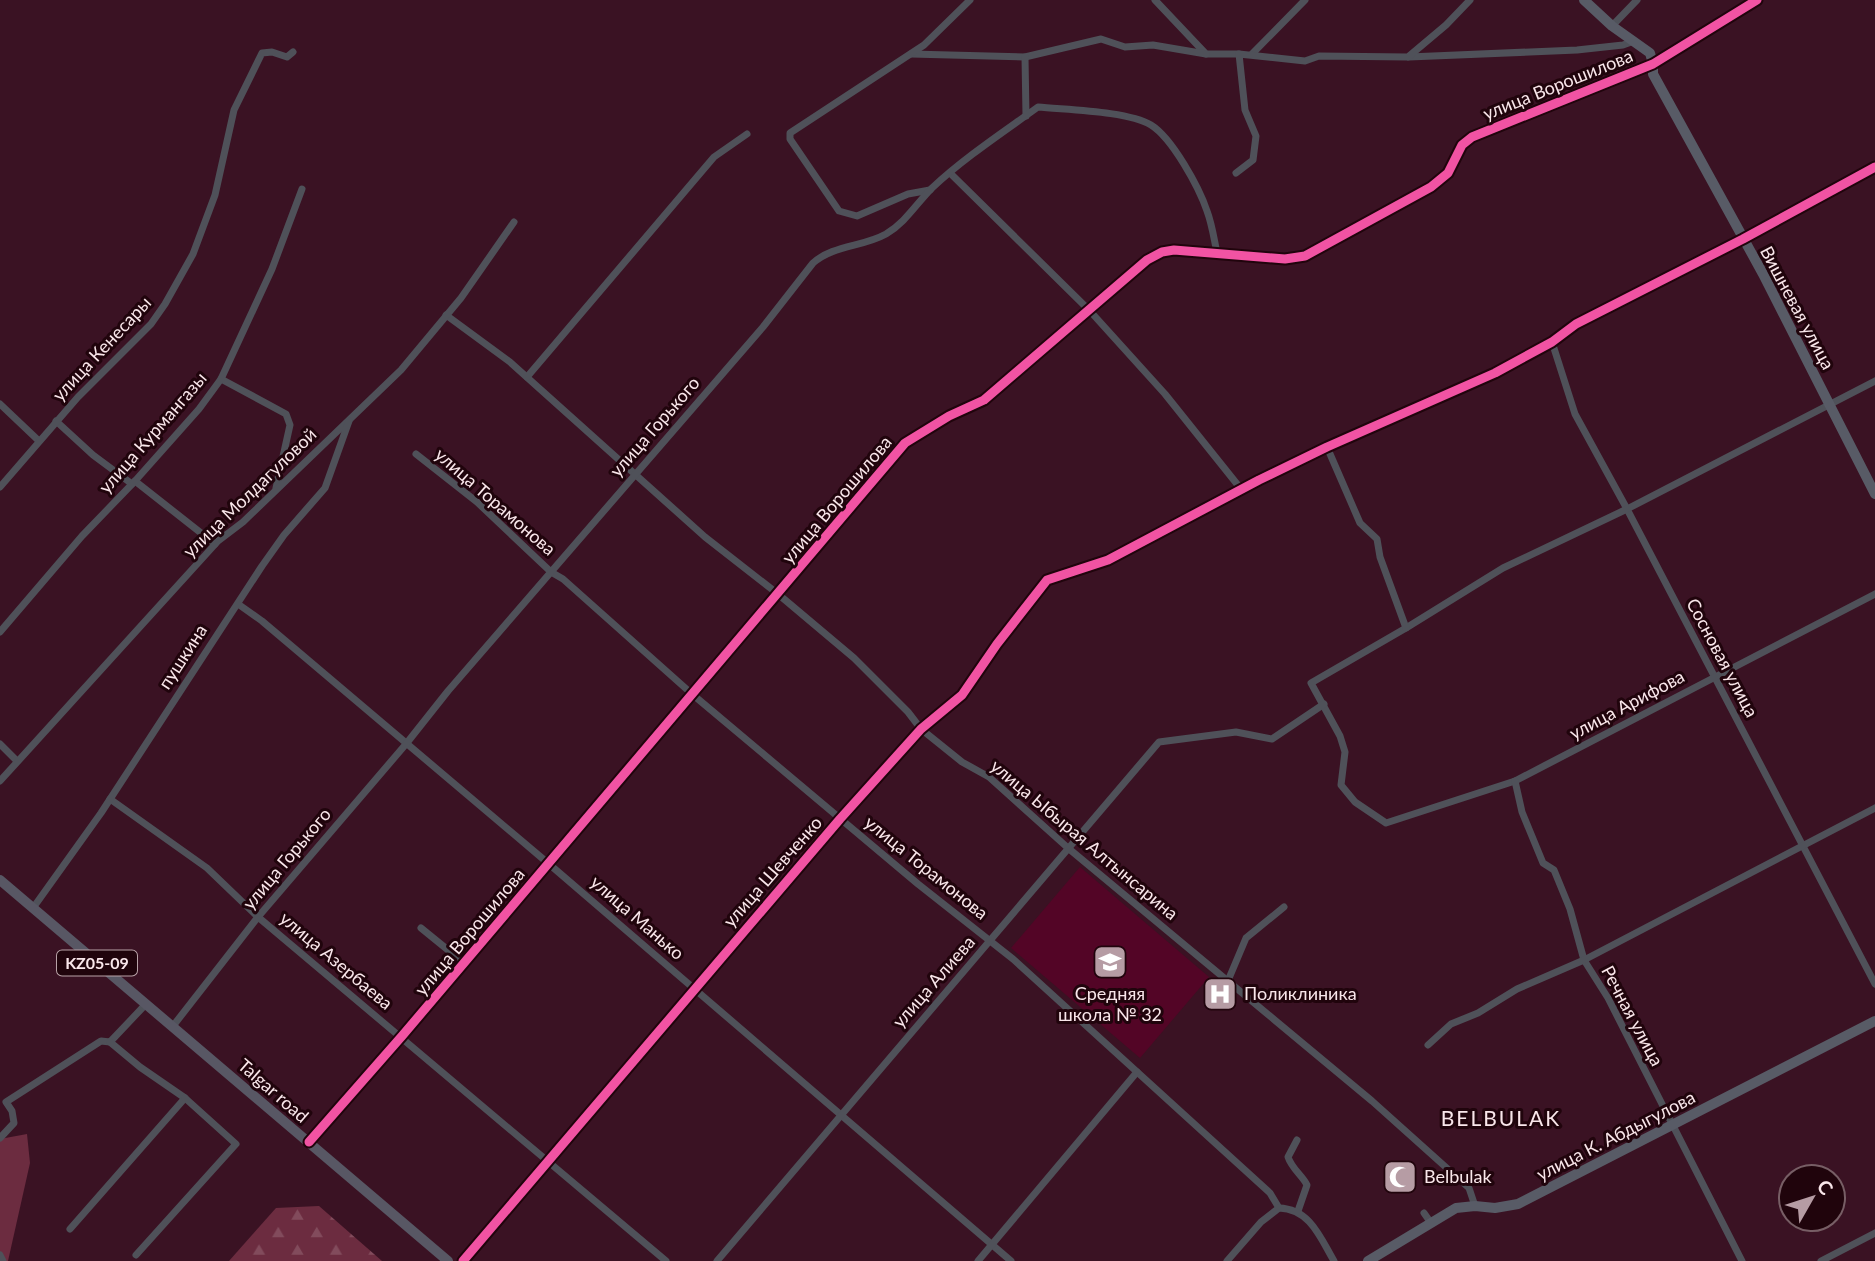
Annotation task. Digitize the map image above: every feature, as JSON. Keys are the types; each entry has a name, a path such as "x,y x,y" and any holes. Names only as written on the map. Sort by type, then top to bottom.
{"main road":[{"name":"Talgar road","path":"0,880 448,1261"}],"street":[{"path":"930,190 908,194 857,216 844,214 839,211 790,139 790,133 932,39 970,0"},
{"path":"1155,0 1206,54"},
{"path":"1252,54 1306,0"},
{"path":"1408,57 1446,26 1470,0"},
{"path":"1584,0 1612,26 1635,40"},
{"path":"1612,26 1637,0"},
{"name":"улица Ворошилова","path":"309,1142 905,443 949,416 984,400 1147,260 1162,252 1174,250 1285,259 1305,256 1431,187 1448,173 1462,145 1472,137 1653,64 1757,0"},
{"path":"911,54 1025,57 1101,39 1125,47 1153,45 1206,54 1252,54 1305,61 1319,56 1408,57 1577,50 1623,45 1635,40"},
{"name":"Вишневая улица","path":"1635,40 1650,53 1653,74 1743,239 1875,494"},
{"name":"улица Кенесары","path":"0,486 56,421 151,324 165,304 193,254 215,195 234,110 246,82 262,53 272,52 287,57 293,52"},
{"path":"1236,173 1253,160 1256,136 1245,110 1239,54"},
{"path":"1025,57 1026,116"},
{"name":"улица Горького","path":"173,1026 258,917 448,691 763,327 822,254 863,244 901,224 930,190 1038,107 1130,117 1150,124 1166,138 1192,178 1207,210 1217,253"},
{"path":"527,377 714,158 747,134"},
{"name":"улица Шевченко","path":"463,1261 840,819 921,729 962,695 997,644 1047,580 1108,560 1241,489 1495,373 1552,342 1576,324 1743,239 1875,167"},
{"path":"950,173 1090,311 1165,394 1241,489"},
{"name":"улица Курмангазы","path":"0,632 82,536 199,409 221,379 272,269 302,189"},
{"name":"улица Молдагуловой","path":"0,781 215,544 243,522 401,370 446,315 514,222"},
{"name":"улица Ыбырая Алтынсарина","path":"446,315 510,362 705,537 778,594 881,684 921,729 962,762 989,776 1068,848 1419,1142 1469,1188 1475,1206"},
{"name":"Сосновая улица","path":"1552,342 1575,414 1875,984"},
{"path":"221,379 286,414 290,425 275,490"},
{"path":"1324,704 1311,682 1503,568 1627,509 1875,381"},
{"path":"0,404 39,441"},
{"name":"пушкина","path":"33,908 110,799 284,535 325,488 349,419"},
{"path":"56,421 93,454 215,544"},
{"path":"1328,447 1360,523 1377,539 1380,557 1406,628"},
{"name":"улица Торамонова","path":"416,454 477,502 551,572 563,579 692,694 840,819 1013,959 1270,1193 1279,1209"},
{"name":"улица Арифова","path":"1324,704 1345,752 1341,785 1355,802 1386,823 1514,781 1875,594"},
{"name":"улица Манько","path":"238,604 262,621 549,863 1011,1261"},
{"name":"улица Алиева","path":"717,1261 1160,743 1236,732 1272,739 1324,704"},
{"path":"0,744 17,761"},
{"name":"Речная улица","path":"1514,781 1522,813 1543,863 1554,870 1570,909 1584,960 1608,999 1742,1261"},
{"name":"улица Азербаева","path":"110,799 207,868 258,917 666,1261"},
{"path":"1428,1045 1451,1024 1478,1013 1529,982 1584,960 1875,808"},
{"path":"1227,982 1246,938 1283,907"},
{"path":"421,928 464,963"},
{"path":"110,1042 146,1004"},
{"name":"улица К. Абдыгулова","path":"1368,1261 1456,1208 1496,1208 1518,1204 1875,1021"},
{"path":"0,1138 14,1123 12,1111 5,1102 101,1041 110,1042 185,1098 236,1144 136,1255"},
{"path":"978,1261 1137,1072"},
{"path":"70,1229 185,1098"},
{"path":"1297,1140 1288,1157 1307,1185 1298,1211"},
{"path":"1227,1261 1261,1222 1279,1209 1298,1211 1308,1218 1334,1261"},
{"path":"1424,1213 1431,1223"},
{"path":"1821,1261 1875,1233"},
{"path":"0,1255 3,1261"}],"shaded area":[{"name":"Средняя школа № 32","path":"1080,867 1209,977 1140,1058 1011,948"}],"green space":[{"path":"27,1134 30,1163 8,1261 0,1261 0,1139"},
{"path":"319,1206 382,1261 229,1261 276,1208"}],"cycle path":[{"path":"309,1142 905,443 949,416 984,400 1147,260 1162,252 1174,250 1285,259 1305,256 1431,187 1448,173 1462,145 1472,137 1653,64 1757,0"},
{"path":"463,1261 840,819 921,729 962,695 997,644 1047,580 1108,560 1327,447 1495,373 1552,342 1576,324 1743,239 1875,167"}],"place":[{"name":"Средняя школа № 32","path":"1110,962"},
{"name":"Поликлиника","path":"1220,994"},
{"name":"Belbulak","path":"1400,1177"}],"district":[{"name":"BELBULAK","path":"1501,1119"}]}
